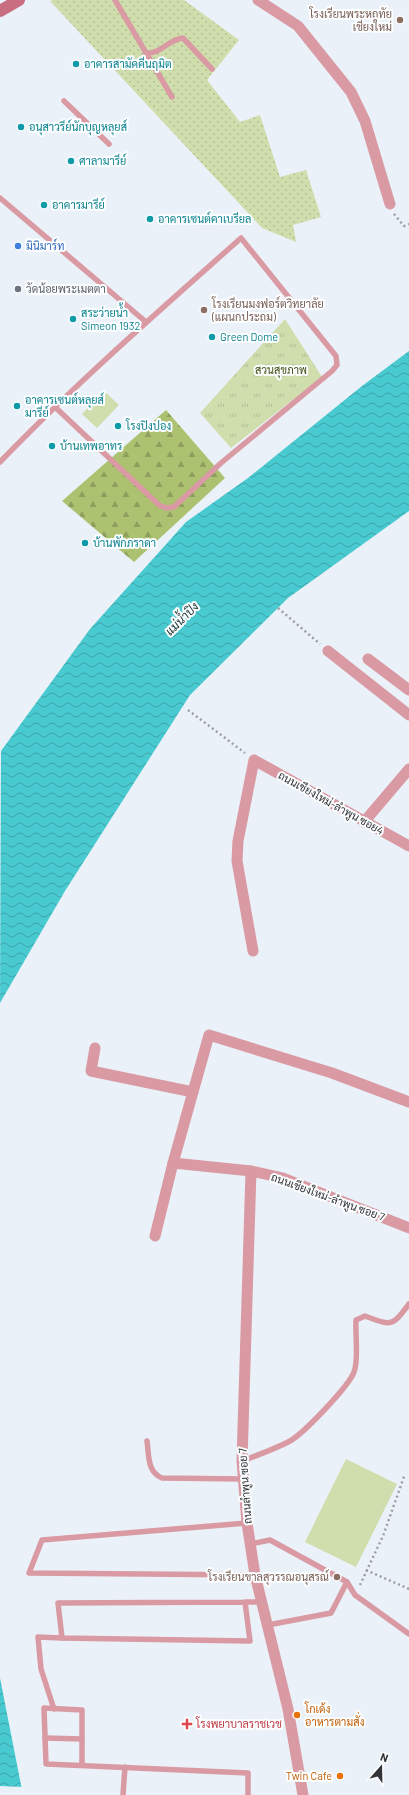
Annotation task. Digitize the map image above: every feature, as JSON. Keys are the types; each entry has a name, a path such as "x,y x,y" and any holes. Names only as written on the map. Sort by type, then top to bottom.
{"street":[{"path":"0,11 19,0"},
{"path":"258,0 298,26 351,92 365,121 390,204"},
{"path":"328,650 409,715"},
{"path":"368,659 409,690"},
{"path":"253,951 237,861 238,841 254,760"},
{"name":"ถนนเชียงใหม่-ลำพูน ซอย4","path":"254,760 409,846"},
{"path":"364,822 409,769"},
{"path":"155,1236 173,1163 209,1035 332,1074 409,1102"},
{"path":"95,1048 90,1071 193,1092"},
{"name":"ถนนเชียงใหม่-ลำพูน ซอย 7","path":"173,1163 251,1171 283,1178 409,1228"},
{"name":"ถนนลำพูน ซอย 7","path":"251,1171 242,1461 246,1523 255,1575 288,1709 303,1795"}],"lane":[{"path":"115,0 172,97"},
{"path":"146,53 154,54 176,39 184,38 212,69"},
{"path":"64,101 109,144"},
{"path":"0,198 146,322"},
{"path":"0,462 55,407 146,322 241,238 336,356 336,365 332,371 221,463 174,507 166,508 159,505 55,407"},
{"path":"242,1461 267,1452 292,1440 322,1411 349,1381 354,1372 356,1363 356,1320 365,1316 384,1323 391,1323 397,1321 409,1304"},
{"path":"148,1441 151,1469 155,1475 162,1478 243,1479"},
{"path":"246,1523 42,1540 29,1572 255,1575"},
{"path":"249,1544 270,1540 348,1582 355,1595 409,1634"},
{"path":"268,1625 331,1613 348,1582"},
{"path":"54,1709 41,1669 38,1637 250,1641 245,1602"},
{"path":"62,1638 58,1603 262,1602"},
{"path":"82,1765 82,1710 44,1708 46,1764 248,1773 248,1795"},
{"path":"46,1738 82,1739"},
{"path":"123,1795 124,1767"}],"path":[{"path":"390,204 395,217 404,226 409,224"},
{"path":"278,608 328,650"},
{"path":"188,710 254,760"},
{"path":"355,1595 383,1536 405,1474"},
{"path":"366,1570 409,1589"}],"green space":[{"path":"184,0 239,40 207,80 240,122 260,115 280,177 306,170 321,217 293,225 296,242 262,228 50,1"},
{"name":"สวนสุขภาพ","path":"285,319 322,377 231,448 200,413"},
{"path":"104,391 119,405 97,428 82,414"},
{"path":"166,410 225,478 134,562 62,501"},
{"path":"346,1459 397,1484 356,1567 305,1542"}],"water":[{"name":"แม่น้ำปิง","path":"409,351 409,511 288,598 190,695 65,891 0,1003 1,751 90,629 186,522 248,478 362,386"},
{"path":"0,1678 23,1795 0,1795"}],"pier":[{"path":"0,1786 24,1787 25,1795 0,1795"}],"place":[{"name":"โรงเรียนพระหฤทัย เชียงใหม่","path":"400,20"},
{"name":"อาคารสามัคคีนฤมิต","path":"76,64"},
{"name":"อนุสาวรีย์นักบุญหลุยส์","path":"21,127"},
{"name":"ศาลามารีย์","path":"71,161"},
{"name":"อาคารมารีย์","path":"44,205"},
{"name":"อาคารเซนต์คาเบรียล","path":"150,219"},
{"name":"มินิมาร์ท","path":"18,246"},
{"name":"วัดน้อยพระเมตตา","path":"18,289"},
{"name":"โรงเรียนมงฟอร์ตวิทยาลัย (แผนกประถม)","path":"204,310"},
{"name":"สระว่ายน้ำ Simeon 1932","path":"73,319"},
{"name":"Green Dome","path":"212,337"},
{"name":"อาคารเซนต์หลุยส์ มารีย์","path":"17,406"},
{"name":"โรงปิงปอง","path":"118,426"},
{"name":"บ้านเทพอาทร","path":"52,446"},
{"name":"บ้านพักภราดา","path":"85,543"},
{"name":"โรงเรียนขาลสุวรรณอนุสรณ์","path":"337,1577"},
{"name":"โกเด้ง อาหารตามสั่ง","path":"297,1715"},
{"name":"โรงพยาบาลราชเวช","path":"187,1724"},
{"name":"Twin Cafe","path":"340,1776"}]}
